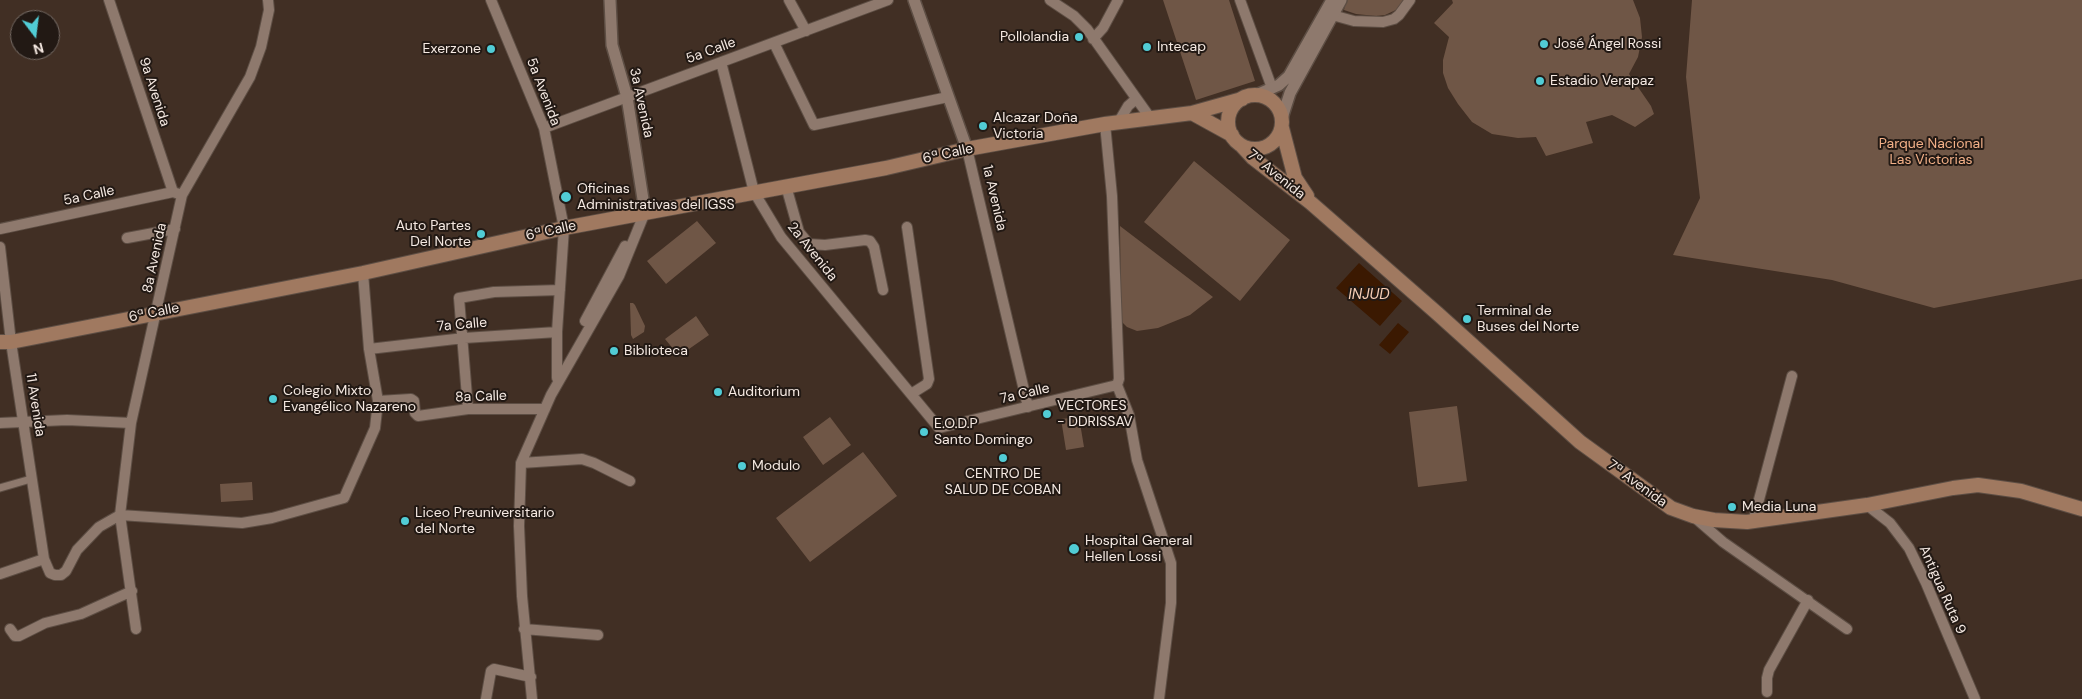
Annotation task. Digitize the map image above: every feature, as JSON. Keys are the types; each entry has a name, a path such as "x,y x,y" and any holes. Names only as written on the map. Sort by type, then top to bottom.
{"main road":[{"path":"1192,113 1232,135 1242,146 1258,149 1266,147 1279,136 1282,123 1275,104 1269,99 1248,97 1237,103 1230,115 1229,128 1232,135"},
{"name":"6ª Calle","path":"6,342 362,273 564,228 886,168 967,149 1112,124 1192,113 1248,97"},
{"name":"7ª Avenida","path":"1282,123 1295,178 1311,203"},
{"name":"7ª Avenida","path":"1242,146 1264,167 1311,203 1438,314 1580,442 1671,508 1693,516 1732,522 1753,522 1867,505 1978,485 2021,491 2082,509"}],"street":[{"name":"9a Avenida","path":"109,0 178,194"},
{"name":"8a Avenida","path":"136,629 120,515 131,423 175,229 178,194 250,77 261,47 269,10 268,0"},
{"name":"5a Avenida","path":"490,0 544,128 564,228 557,332 557,378"},
{"name":"3a Avenida","path":"610,0 612,45 627,97 645,212"},
{"path":"789,0 806,32"},
{"name":"5a Calle","path":"544,128 888,0"},
{"name":"1a Avenida","path":"914,0 967,149 1028,407"},
{"path":"1050,0 1074,16 1151,119"},
{"path":"1093,39 1103,28 1118,0"},
{"path":"1240,0 1272,88"},
{"path":"1282,123 1290,93 1329,14 1332,0"},
{"path":"1248,97 1272,88 1294,70 1329,14 1340,0"},
{"path":"1329,14 1369,22 1389,21 1400,15 1410,0"},
{"path":"774,43 814,125 948,97"},
{"name":"2a Avenida","path":"721,62 754,192 781,237 939,428"},
{"path":"1136,99 1112,124 1117,385 1128,415 1137,460 1171,563 1171,603 1159,699"},
{"path":"786,186 799,232 809,244 825,245 870,241 874,247 882,290"},
{"name":"5a Calle","path":"0,229 178,194"},
{"path":"552,395 557,378 612,268 645,212"},
{"path":"532,699 524,629 519,526 521,463 552,395 618,276 645,212"},
{"path":"907,226 929,379 927,384 911,394"},
{"path":"127,238 175,229"},
{"name":"11 Avenida","path":"0,247 6,342 25,422 31,479 45,563"},
{"path":"0,574 45,563 50,573 61,575 88,537 99,527 120,515 242,523 272,518 344,498 375,428 378,401 369,349 362,273"},
{"path":"468,409 464,338 458,299 461,296 494,292 560,290"},
{"name":"7a Calle","path":"369,349 464,338 557,332"},
{"path":"1753,522 1792,376"},
{"name":"7a Calle","path":"939,428 1117,385"},
{"name":"8a Calle","path":"378,401 408,398 414,401 415,413 418,416 468,409 545,409"},
{"path":"0,423 67,420 131,423"},
{"path":"521,463 582,459 594,462 630,481"},
{"path":"0,488 31,479"},
{"name":"Antigua Ruta 9","path":"1867,505 1890,523 1909,548 1926,583 1975,699"},
{"path":"1693,516 1724,542 1847,628"},
{"path":"10,629 15,636 19,636 44,623 81,614 132,591"},
{"path":"1767,692 1769,670 1808,600"},
{"path":"524,629 598,635"},
{"path":"486,699 486,689 491,671 530,677"}],"green space":[{"path":"1163,0 1229,0 1255,81 1196,100"},
{"path":"1346,0 1406,0 1398,9 1385,15 1376,16 1356,14 1344,10"},
{"name":"Estadio Verapaz","path":"1452,0 1633,0 1640,18 1642,37 1638,57 1629,74 1651,106 1654,114 1635,127 1612,115 1586,122 1593,143 1546,156 1536,137 1518,138 1492,134 1472,122 1448,88 1443,73 1443,60 1449,37 1434,23 1453,3"},
{"name":"Parque Nacional Las Victorias","path":"1692,0 2082,0 2082,279 1934,308 1832,280 1673,255 1700,198 1686,77"},
{"path":"1194,161 1290,240 1240,301 1144,222"},
{"path":"697,221 716,243 666,284 647,261"},
{"path":"1120,226 1213,297 1190,315 1158,328 1137,331 1127,327 1121,321"},
{"path":"630,303 635,305 645,326 644,332 633,339 631,335"},
{"path":"696,316 709,335 679,356 665,339"},
{"path":"1457,406 1467,481 1418,487 1409,412"},
{"path":"830,417 851,445 823,465 803,437"},
{"path":"1079,417 1084,447 1066,450 1061,419"},
{"path":"863,452 897,496 810,562 776,518"},
{"path":"252,482 253,500 221,502 220,484"}],"water":[{"name":"INJUD","path":"1359,263 1402,301 1380,326 1336,288"},
{"name":"INJUD","path":"1398,323 1409,332 1390,354 1379,345"}],"place":[{"name":"Pollolandia","path":"1079,37"},
{"name":"José Ángel Rossi","path":"1544,44"},
{"name":"Intecap","path":"1147,47"},
{"name":"Exerzone","path":"491,49"},
{"name":"Estadio Verapaz","path":"1540,81"},
{"name":"Alcazar Doña Victoria","path":"983,126"},
{"name":"Oficinas Administrativas del IGSS","path":"566,197"},
{"name":"Auto Partes Del Norte","path":"481,234"},
{"name":"Terminal de Buses del Norte","path":"1467,319"},
{"name":"Biblioteca","path":"614,351"},
{"name":"Auditorium","path":"718,392"},
{"name":"Colegio Mixto Evangélico Nazareno","path":"273,399"},
{"name":"VECTORES - DDRISSAV","path":"1047,414"},
{"name":"E.O.D.P Santo Domingo","path":"924,432"},
{"name":"CENTRO DE SALUD DE COBAN","path":"1003,458"},
{"name":"Modulo","path":"742,466"},
{"name":"Media Luna","path":"1732,507"},
{"name":"Liceo Preuniversitario del Norte","path":"405,521"},
{"name":"Hospital General Hellen Lossi","path":"1074,549"}]}
